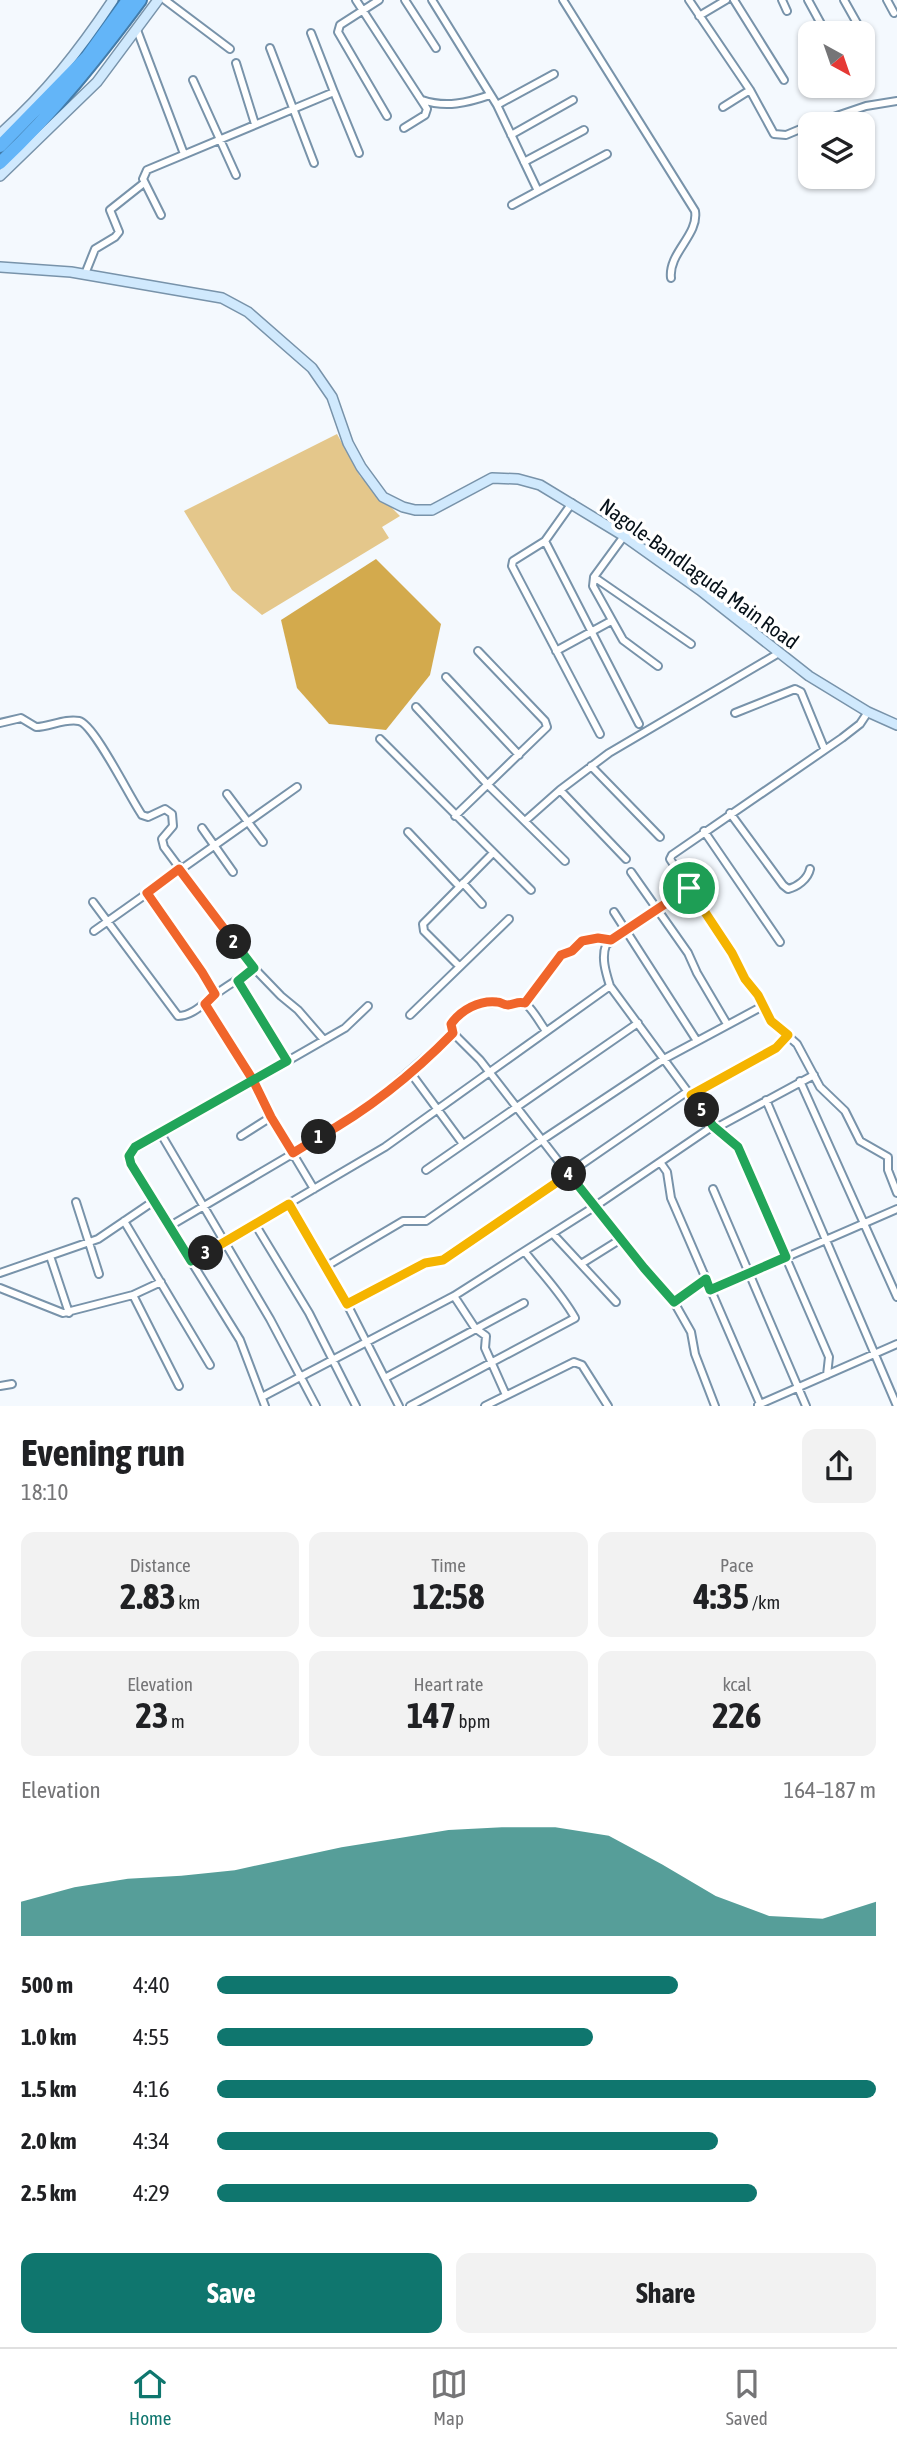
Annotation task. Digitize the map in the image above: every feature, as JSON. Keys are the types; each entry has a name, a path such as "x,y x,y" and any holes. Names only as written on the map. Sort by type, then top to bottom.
{"highway":[{"path":"0,146 86,57 128,0"},
{"path":"0,163 62,100 140,0"}],"street":[{"path":"0,134 46,91 113,0"},
{"path":"0,176 97,82 158,0"},
{"path":"165,0 230,49"},
{"path":"356,0 427,109 425,115 404,128"},
{"path":"379,0 340,25 338,32 387,116"},
{"path":"405,0 436,48"},
{"path":"432,0 497,105 538,191"},
{"path":"563,0 695,211 694,225 672,265 671,278"},
{"path":"689,0 750,90 774,134 786,135 798,130"},
{"path":"699,16 726,0"},
{"path":"734,0 784,80"},
{"path":"782,0 788,11"},
{"path":"808,0 819,21"},
{"path":"844,0 855,21"},
{"path":"887,0 894,13"},
{"path":"137,30 184,154"},
{"path":"311,33 359,153"},
{"path":"270,48 314,163"},
{"path":"236,64 255,124"},
{"path":"497,105 554,74"},
{"path":"193,80 236,175"},
{"path":"723,107 750,90"},
{"path":"161,215 144,183 143,176 147,170 334,92"},
{"path":"422,100 467,103 490,95"},
{"path":"511,135 573,100"},
{"path":"849,112 897,101"},
{"path":"524,162 584,130"},
{"path":"512,205 607,154"},
{"path":"85,274 95,249 119,232 110,210 144,183"},
{"name":"Nagole-Bandlaguda Main Road","path":"0,267 85,274 222,298 248,312 312,368 332,397 348,443 361,467 376,489 393,503 415,510 432,510 492,478 505,477 540,485 624,536 700,590 829,689 897,725"},
{"path":"572,503 545,541 513,561 512,566 600,734"},
{"path":"624,536 594,577 593,586 611,621 627,644 658,666"},
{"path":"545,541 639,724"},
{"path":"594,577 691,644"},
{"path":"556,651 611,621"},
{"path":"455,816 547,727 478,651"},
{"path":"525,821 591,766 779,653"},
{"path":"446,677 519,755"},
{"path":"735,713 795,689 801,692 811,722 824,748"},
{"path":"416,707 488,785 565,861"},
{"path":"868,712 860,724 842,738 704,831 670,859 732,953 771,1021 797,1044 820,1087 845,1111 860,1142 888,1157 888,1170 897,1193"},
{"path":"0,714 2,722 21,718 36,727 75,720 85,723 142,814 148,817 165,809 172,814 173,825 162,843 179,869 254,968 275,991 298,1010 324,1040"},
{"path":"380,739 531,890"},
{"path":"591,766 660,837"},
{"path":"94,931 297,787"},
{"path":"560,790 626,859"},
{"path":"227,794 263,842"},
{"path":"730,813 788,889 807,877 810,869"},
{"path":"202,828 233,872"},
{"path":"704,831 780,942"},
{"path":"408,832 482,904"},
{"path":"459,966 423,927 424,921 493,853"},
{"path":"631,872 688,953 727,1024"},
{"path":"689,888 606,945 603,952 610,986 715,1127 738,1147 829,1357 827,1375"},
{"path":"147,893 215,994"},
{"path":"93,902 178,1016 183,1017 205,1004 215,994 254,968"},
{"path":"614,912 697,1041"},
{"path":"410,1015 509,919"},
{"path":"525,1003 561,955 572,951 582,941 598,938 611,940"},
{"path":"238,981 287,1061"},
{"path":"191,1261 385,1147 610,986"},
{"path":"546,1031 525,1003 519,1001 507,1005 496,1002 474,1005 456,1017 451,1024 453,1033 490,1072 594,1207 674,1302 691,1332 695,1354 715,1405"},
{"path":"205,1004 253,1080 271,1117 314,1189"},
{"path":"265,1405 240,1340 131,1164 129,1156 135,1147 345,1028 368,1006"},
{"path":"325,1267 403,1221 426,1221 664,1059 763,1006"},
{"path":"426,1170 638,1023"},
{"path":"170,1226 345,1123 410,1072 453,1033"},
{"path":"347,1304 425,1263 443,1260 689,1093 776,1048 788,1035"},
{"path":"410,1072 463,1144"},
{"path":"261,1397 454,1296 715,1127 814,1075"},
{"path":"800,1081 897,1297"},
{"path":"766,1100 897,1405"},
{"path":"241,1136 271,1117"},
{"path":"161,1134 302,1376 316,1405"},
{"path":"660,1162 667,1172 671,1198 760,1405 897,1344"},
{"path":"713,1189 806,1405"},
{"path":"0,1273 88,1243 154,1200"},
{"path":"76,1202 99,1274"},
{"path":"289,1204 347,1304 399,1405"},
{"path":"710,1290 897,1209"},
{"path":"124,1221 209,1365"},
{"path":"255,1224 334,1358 356,1405"},
{"path":"553,1234 616,1302"},
{"path":"581,1264 621,1239"},
{"path":"410,1405 575,1318 565,1299 525,1252"},
{"path":"50,1256 69,1313"},
{"path":"674,1302 706,1279"},
{"path":"0,1289 38,1302 56,1312 69,1313 133,1296 161,1282"},
{"path":"133,1296 179,1387"},
{"path":"454,1296 475,1328 486,1336 485,1348 506,1395"},
{"path":"385,1378 524,1303"},
{"path":"485,1405 574,1362 582,1365 608,1405"},
{"path":"0,1386 12,1384"}],"shaded area":[{"path":"337,434 360,476 400,516 382,527 389,538 262,615 232,590 184,511"},
{"path":"376,559 441,624 430,675 386,730 329,724 297,688 281,620"}],"route":[{"path":"689,888 611,940 598,938 582,941 572,951 561,955 525,1003 519,1001 507,1005 496,1002 474,1005 465,1010 451,1024 453,1033 374,1102 345,1123 293,1153 253,1080 205,1004 215,994 147,893 179,869 254,968 238,981 287,1061 253,1080 161,1134 135,1147 129,1160 191,1261 289,1204 347,1304 425,1263 443,1260 568,1173 674,1302 706,1279 710,1290 786,1257 738,1147 713,1126 691,1095 765,1055 788,1035 771,1021 758,995 745,979 732,953 689,888"}]}
